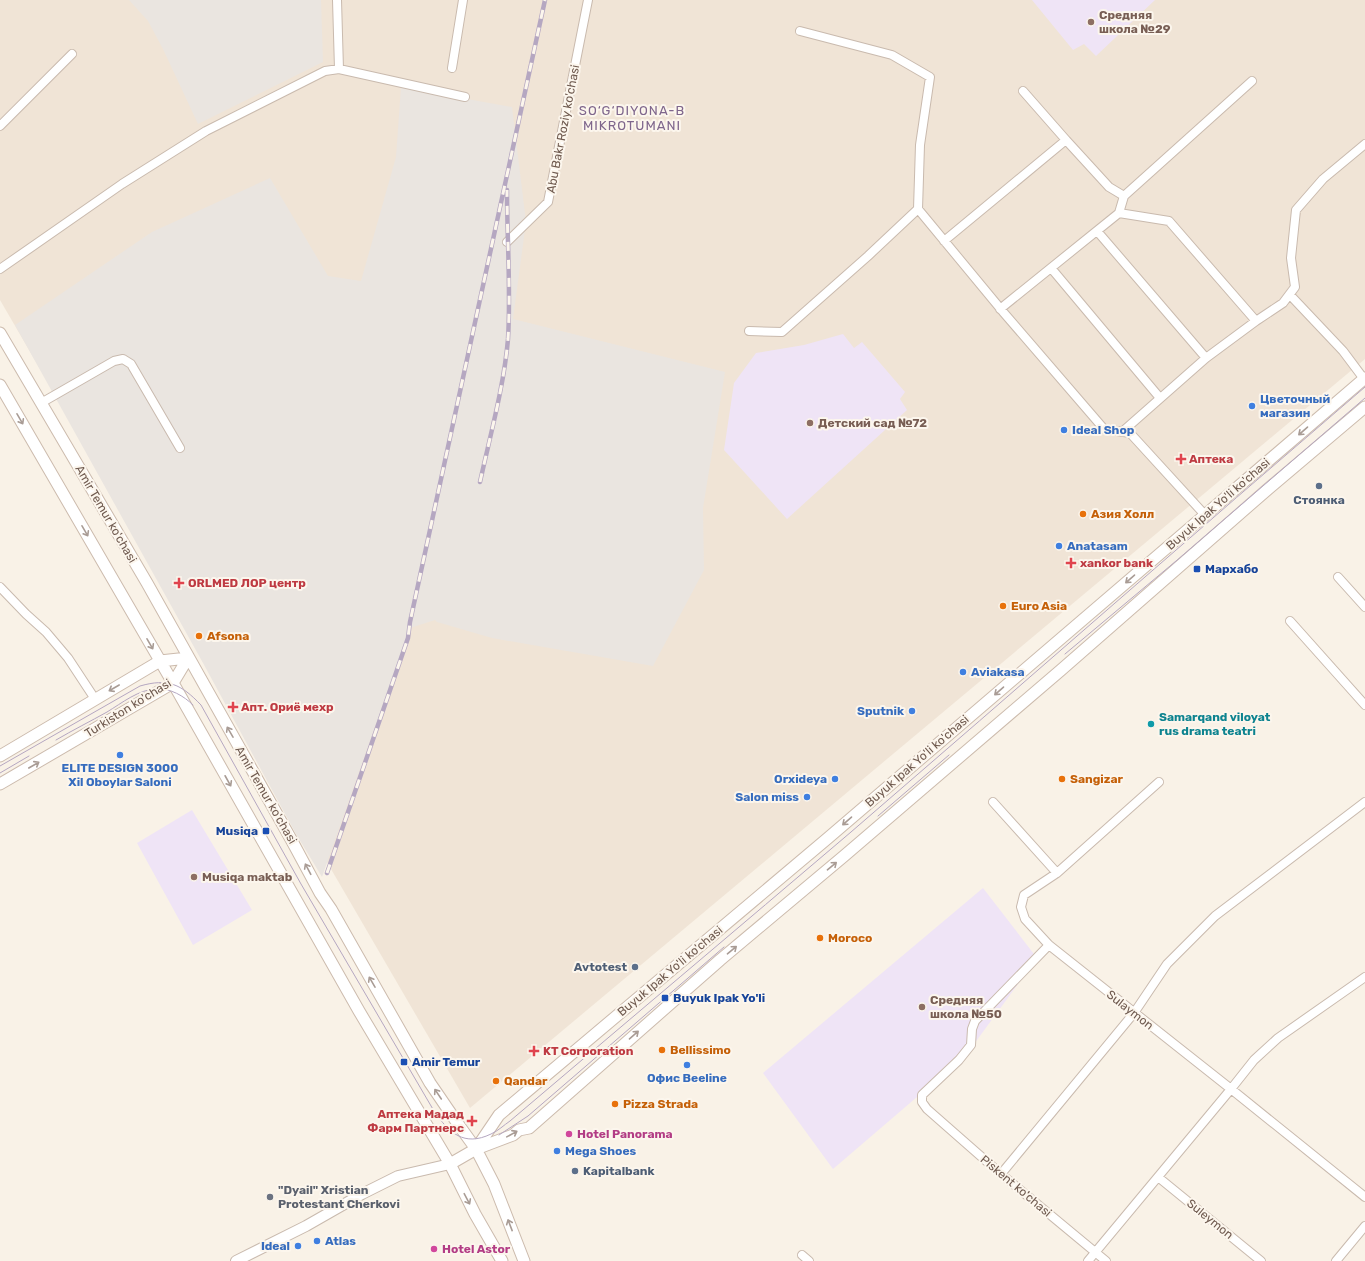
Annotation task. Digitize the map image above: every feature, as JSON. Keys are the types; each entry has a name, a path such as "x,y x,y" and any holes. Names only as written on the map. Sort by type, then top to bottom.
{"main road":[{"name":"Amir Temur ko'chasi","path":"0,333 147,583 320,893 331,909 430,1083 476,1149 494,1184 524,1261"},
{"name":"Buyuk Ipak Yo'li ko'chasi","path":"476,1149 499,1115 822,843 1365,379"},
{"path":"0,385 173,683 359,1011 450,1164 475,1214 502,1261"},
{"name":"Buyuk Ipak Yo'li ko'chasi","path":"450,1164 476,1149 513,1135 519,1130 529,1128 720,960 1061,670 1268,489 1365,407"},
{"name":"Turkiston ko'chasi","path":"0,756 160,661 188,658"},
{"name":"Turkiston ko'chasi","path":"0,784 173,683 188,658"}],"street":[{"path":"337,0 339,69"},
{"path":"452,68 463,0"},
{"name":"Abu Bakr Roziy ko'chasi","path":"507,242 548,202 588,0"},
{"path":"800,31 892,55 930,77 920,145 918,209 1000,309 1104,429 1130,433 1205,515"},
{"path":"0,126 72,54"},
{"path":"0,269 122,184 206,131 325,72 339,69 465,97"},
{"path":"1000,309 1119,213 1124,196 1252,81"},
{"path":"1023,91 1109,187 1124,196"},
{"path":"944,241 1066,140"},
{"path":"1122,432 1206,358 1256,320 1283,303 1290,295 1295,287 1291,258 1296,210 1323,179 1365,144"},
{"path":"749,331 782,332 868,256 918,209"},
{"path":"1119,213 1168,221 1256,320"},
{"path":"1096,232 1206,358"},
{"path":"1051,268 1160,398"},
{"path":"1290,295 1343,351 1365,379"},
{"path":"41,403 114,361 123,359 131,364 180,448"},
{"path":"1338,577 1365,607"},
{"path":"0,587 46,632 68,658 95,699"},
{"path":"1290,621 1365,705"},
{"name":"Sulaymon","path":"1159,782 1057,873 1024,895 1021,907 1025,919 1048,945 1365,1197"},
{"path":"993,802 1057,873"},
{"path":"1001,1174 1134,1013 1167,964 1215,916 1365,802"},
{"name":"Piskent ko'chasi","path":"1048,945 975,1021 972,1030 971,1045 959,1060 922,1096 922,1102 927,1109 1001,1174 1106,1261"},
{"path":"1088,1261 1254,1060 1278,1038 1365,977"},
{"path":"236,1261 306,1226 362,1194 398,1176 450,1164"},
{"name":"Suleymon","path":"1158,1177 1262,1261"},
{"path":"1336,1261 1365,1226"},
{"path":"802,1255 809,1261"}],"shaded area":[{"name":"SO‘G‘DIYONA-B MIKROTUMANI","path":"0,0 1365,0 1365,359 470,1108 0,300"},
{"path":"129,0 321,0 323,62 198,124 163,49 148,21"},
{"name":"Средняя школа №29","path":"1032,0 1155,0 1096,56 1084,44 1073,50"},
{"path":"401,87 512,107 526,222 513,319 725,372 703,508 704,570 653,666 492,638 437,622 435,620 410,628 322,877 296,834 203,663 15,325 152,232 270,178 328,276 361,281 396,157"},
{"name":"Детский сад №72","path":"843,334 854,348 862,342 905,392 900,399 907,410 787,519 724,450 734,383 756,353 804,345"},
{"name":"Musiqa maktab","path":"192,810 252,910 193,945 137,843"},
{"name":"Средняя школа №50","path":"983,888 1037,958 966,1055 833,1169 763,1073"}],"tram line":[{"path":"0,766 140,686 166,683 174,685 187,692 201,705 301,884 434,1111 445,1126 458,1136 473,1139 481,1138 494,1133 510,1121 808,868 1365,387"},
{"path":"1065,654 1176,561 1365,398"},
{"path":"56,740 144,691 162,689 172,691 193,705"},
{"path":"878,816 949,755"},
{"path":"0,773 29,756"},
{"path":"499,1135 528,1116 724,947"}],"railway":[{"path":"327,873 408,638 410,622 545,0"},
{"path":"480,482 500,393 508,339 509,284 507,190"}],"place":[{"name":"Средняя школа №29","path":"1091,22"},
{"name":"Цветочный магазин","path":"1252,406"},
{"name":"Детский сад №72","path":"810,423"},
{"name":"Ideal Shop","path":"1064,430"},
{"name":"Аптека","path":"1181,459"},
{"name":"Стоянка","path":"1319,486"},
{"name":"Азия Холл","path":"1083,514"},
{"name":"Anatasam","path":"1059,546"},
{"name":"xankor bank","path":"1071,563"},
{"name":"Мархабо","path":"1197,569"},
{"name":"ORLMED ЛОР центр","path":"179,583"},
{"name":"Euro Asia","path":"1003,606"},
{"name":"Afsona","path":"199,636"},
{"name":"Aviakasa","path":"963,672"},
{"name":"Апт. Ориё мехр","path":"233,707"},
{"name":"Sputnik","path":"912,711"},
{"name":"Samarqand viloyat rus drama teatri","path":"1151,724"},
{"name":"ELITE DESIGN 3000 Xil Oboylar Saloni","path":"120,755"},
{"name":"Orxideya","path":"835,779"},
{"name":"Sangizar","path":"1062,779"},
{"name":"Salon miss","path":"807,797"},
{"name":"Musiqa","path":"266,831"},
{"name":"Musiqa maktab","path":"194,877"},
{"name":"Moroco","path":"820,938"},
{"name":"Avtotest","path":"635,967"},
{"name":"Buyuk Ipak Yo'li","path":"665,998"},
{"name":"Средняя школа №50","path":"922,1007"},
{"name":"Bellissimo","path":"662,1050"},
{"name":"KT Corporation","path":"534,1051"},
{"name":"Amir Temur","path":"404,1062"},
{"name":"Офис Beeline","path":"687,1065"},
{"name":"Qandar","path":"496,1081"},
{"name":"Pizza Strada","path":"615,1104"},
{"name":"Аптека Мадад Фарм Партнерс","path":"472,1121"},
{"name":"Hotel Panorama","path":"569,1134"},
{"name":"Mega Shoes","path":"557,1151"},
{"name":"Kapitalbank","path":"575,1171"},
{"name":"\"Dyail\" Xristian Protestant Cherkovi","path":"270,1197"},
{"name":"Atlas","path":"317,1241"},
{"name":"Ideal","path":"298,1246"},
{"name":"Hotel Astor","path":"434,1249"}],"district":[{"name":"SO‘G‘DIYONA-B MIKROTUMANI","path":"632,118"}]}
